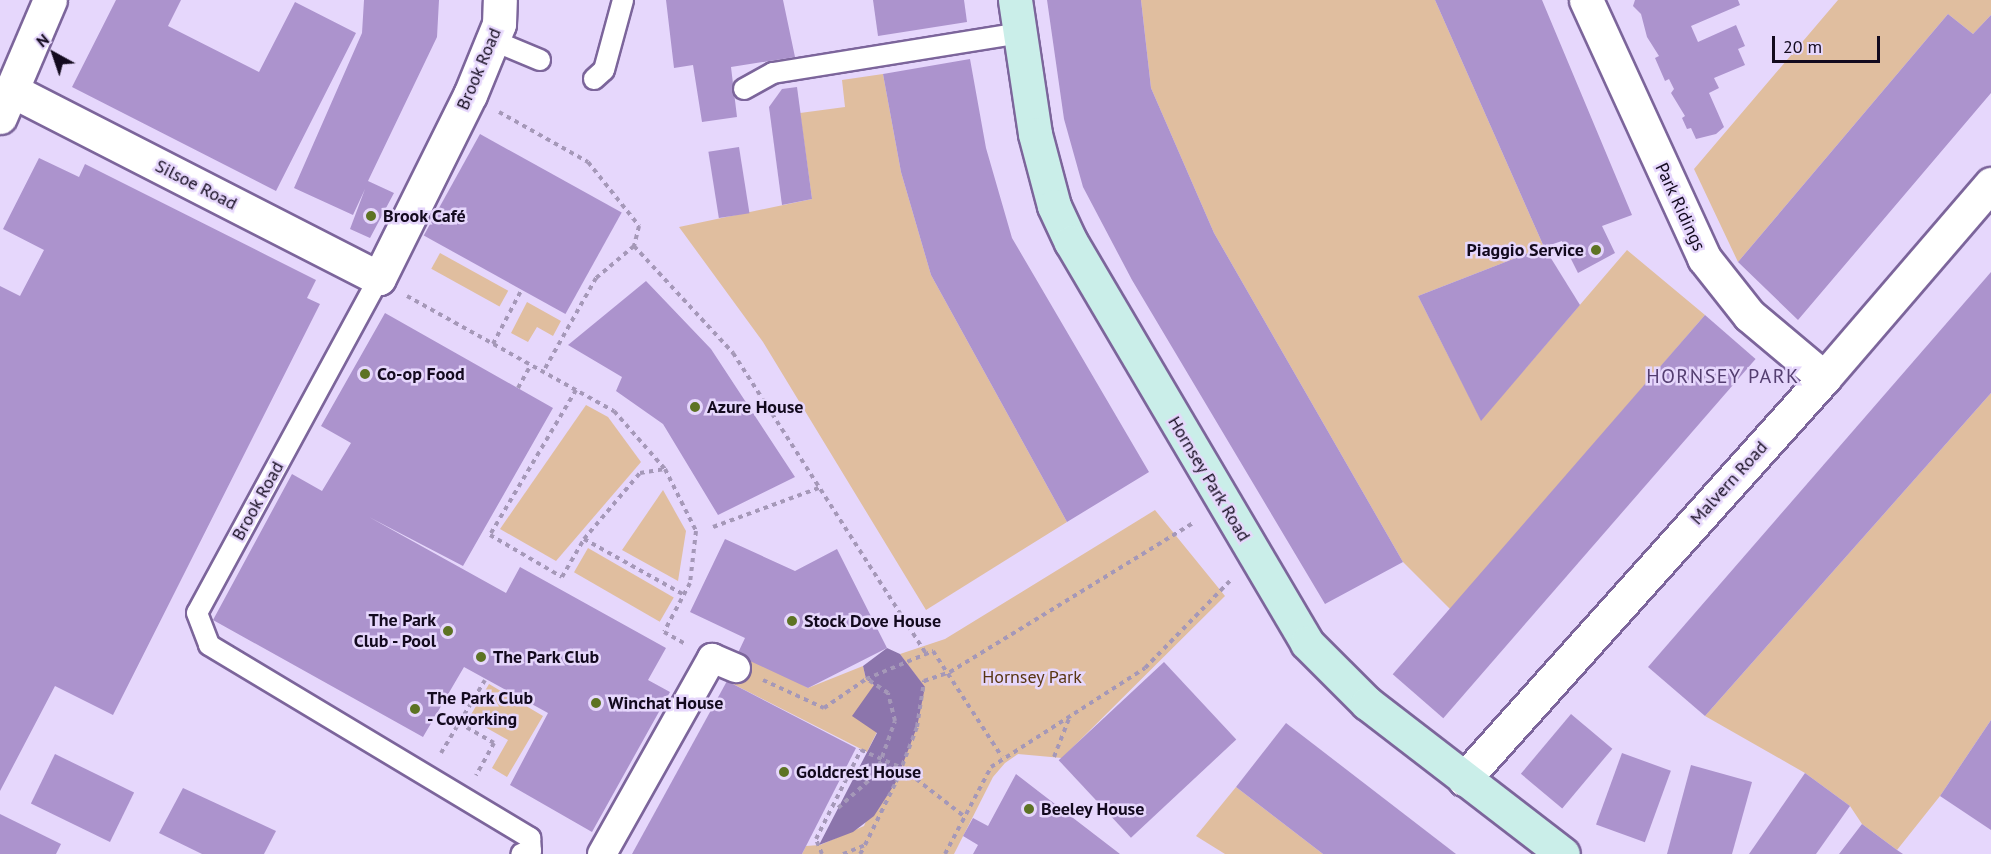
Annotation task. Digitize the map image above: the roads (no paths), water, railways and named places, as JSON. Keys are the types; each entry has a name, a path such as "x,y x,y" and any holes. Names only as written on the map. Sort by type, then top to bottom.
{"main road":[{"name":"Hornsey Park Road","path":"1015,0 1035,134 1054,206 1071,242 1254,555 1322,660 1367,703 1563,854"}],"street":[{"path":"8,89 50,0"},
{"name":"Brook Road","path":"387,284 499,24 500,0"},
{"name":"Park Ridings","path":"1586,0 1704,258 1749,315 1824,378"},
{"name":"Silsoe Road","path":"8,89 387,284"},
{"name":"Malvern Road","path":"1464,779 1824,378 1991,184"},
{"path":"602,854 712,658 736,668"}],"lane":[{"path":"594,79 604,70 623,0"},
{"path":"744,89 773,73 1020,33"},
{"path":"492,40 540,60"},
{"name":"Brook Road","path":"387,284 197,613 209,645 530,838 531,851 521,854"}],"place":[{"name":"Brook Café","path":"371,216"},
{"name":"Piaggio Service","path":"1596,250"},
{"name":"Co-op Food","path":"365,374"},
{"name":"Azure House","path":"695,407"},
{"name":"Stock Dove House","path":"792,621"},
{"name":"The Park Club - Pool","path":"448,631"},
{"name":"The Park Club","path":"481,657"},
{"name":"Winchat House","path":"596,703"},
{"name":"The Park Club - Coworking","path":"415,709"},
{"name":"Goldcrest House","path":"784,772"},
{"name":"Beeley House","path":"1029,809"}],"district":[{"name":"HORNSEY PARK","path":"1723,376"}],"park label":[{"name":"Hornsey Park","path":"1032,677"}]}
